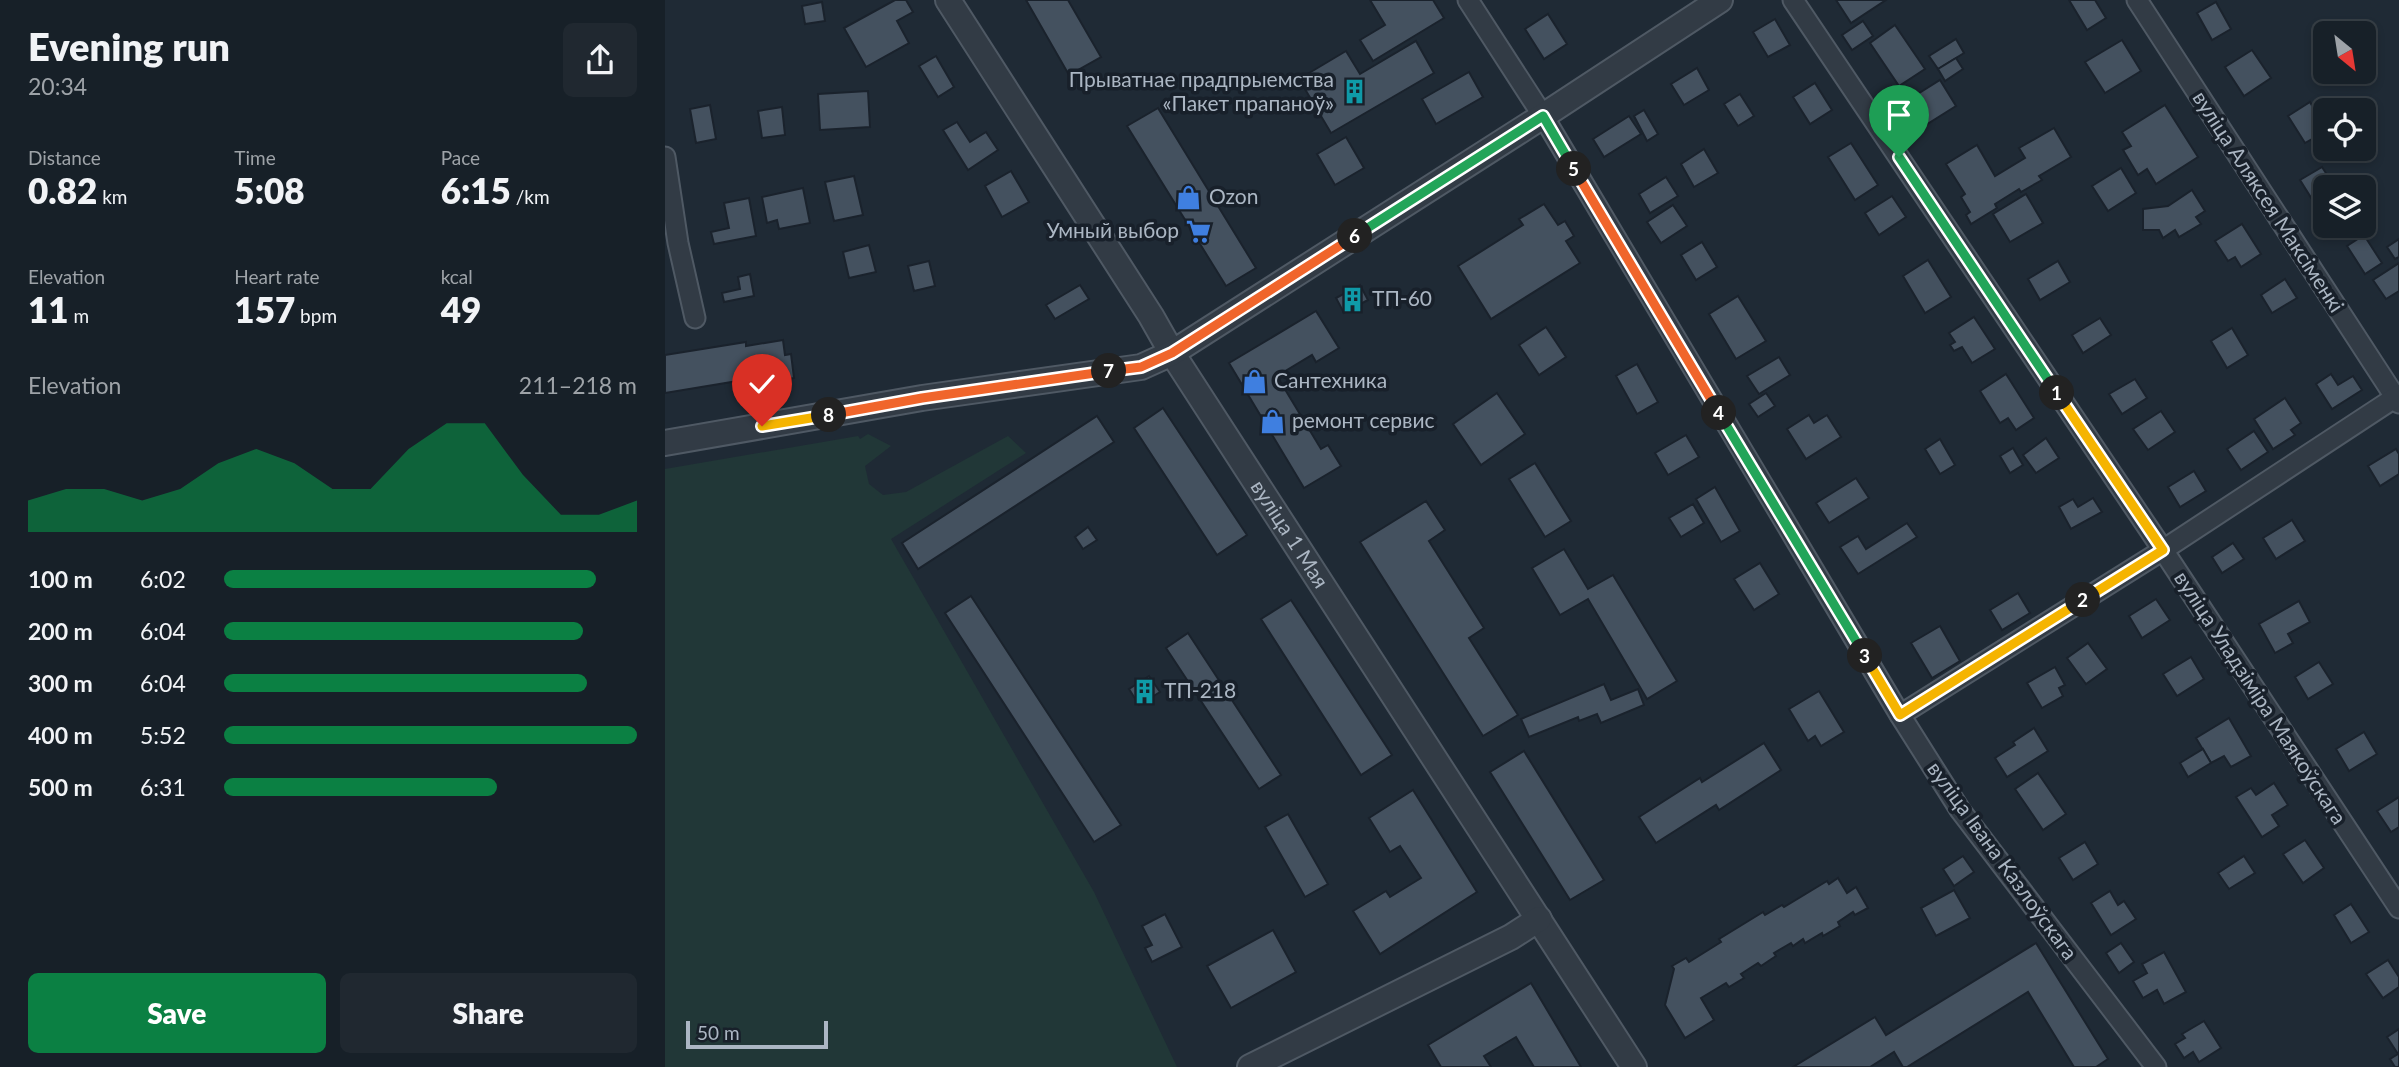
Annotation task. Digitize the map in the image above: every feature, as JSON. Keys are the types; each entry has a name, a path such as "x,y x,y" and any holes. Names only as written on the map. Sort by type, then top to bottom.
{"street":[{"name":"вуліца 1 Мая","path":"948,0 1172,353 1634,1067"},
{"name":"вуліца Івана Казлоўскага","path":"1468,0 1543,116 1900,715 1960,810 2156,1067"},
{"path":"665,443 922,398 1141,367 1172,353 1720,0"},
{"name":"вуліца Уладзіміра Маякоўскага","path":"1793,0 2163,550 2399,908"},
{"name":"вуліца Аляксея Максіменкі","path":"2137,0 2398,398"},
{"path":"665,157 671,244 695,318"},
{"path":"1900,715 2398,398"},
{"path":"1250,1067 1499,943 1539,919"}],"green space":[{"path":"868,434 891,446 865,466 869,484 883,495 906,492 1008,436 1026,453 891,539 1094,892 1177,1067 665,1067 665,469 858,436 860,439"}],"building":[{"path":"895,0 906,0 913,12 897,21 909,43 866,67 844,28"},
{"path":"1026,0 1068,0 1101,57 1069,75"},
{"name":"Прыватнае прадпрыемства «Пакет прапаноў»","path":"1370,0 1433,0 1444,18 1373,61 1360,40 1385,25"},
{"path":"1836,0 1886,0 1851,23"},
{"path":"2069,0 2095,0 2106,18 2087,30"},
{"path":"822,2 825,21 805,24 802,6"},
{"path":"2216,2 2231,29 2212,40 2197,13"},
{"path":"1548,14 1567,44 1544,59 1525,29"},
{"path":"1775,19 1790,45 1768,57 1753,32"},
{"path":"1863,21 1873,36 1852,50 1842,35"},
{"path":"1895,25 1925,69 1899,86 1870,43"},
{"path":"1956,39 1964,53 1938,69 1929,56"},
{"path":"2122,40 2141,71 2105,93 2085,62"},
{"name":"Прыватнае прадпрыемства «Пакет прапаноў»","path":"1416,41 1434,73 1331,133 1299,79 1346,51 1360,74"},
{"path":"2252,50 2271,78 2244,96 2225,67"},
{"path":"936,56 954,87 938,97 919,66"},
{"path":"1956,58 1963,69 1945,81 1938,69"},
{"path":"1697,68 1709,90 1684,105 1671,84"},
{"path":"1469,72 1483,97 1436,124 1422,99"},
{"path":"1940,80 1956,106 1921,128 1905,102"},
{"path":"1815,83 1832,110 1810,124 1793,97"},
{"path":"868,91 870,127 820,130 818,94"},
{"path":"1740,94 1754,116 1738,126 1724,104"},
{"path":"2310,102 2313,107 2313,138 2305,143 2288,116"},
{"path":"710,105 716,139 696,143 690,109"},
{"path":"2165,105 2198,157 2156,184 2147,169 2138,175 2123,150 2131,146 2122,132"},
{"path":"782,107 785,135 762,138 758,111"},
{"path":"1158,108 1256,268 1226,286 1127,126"},
{"path":"1644,110 1658,134 1647,141 1634,116"},
{"path":"1629,116 1641,134 1604,157 1593,139"},
{"path":"957,122 970,142 986,132 998,150 968,170 943,130"},
{"path":"2054,128 2071,157 2039,176 2042,180 2021,192 2019,189 1995,204 1997,208 1971,224 1966,215 1970,212 1961,197 1965,194 1946,164 1977,145 1995,176 2025,158 2019,148"},
{"path":"1346,137 1364,168 1335,185 1317,154"},
{"path":"1851,143 1878,185 1855,200 1828,157"},
{"path":"1704,149 1718,173 1694,187 1681,164"},
{"path":"2322,167 2327,175 2313,175 2313,201 2300,180"},
{"path":"2121,168 2136,193 2108,211 2092,186"},
{"path":"1011,171 1029,202 1002,217 985,186"},
{"path":"854,176 863,215 834,221 825,182"},
{"path":"1666,177 1678,196 1650,213 1639,194"},
{"path":"803,188 810,223 779,229 777,220 767,223 762,197"},
{"path":"2192,190 2205,211 2196,217 2201,224 2179,237 2175,230 2163,238 2159,230 2143,230 2143,209 2168,206"},
{"path":"2026,194 2043,223 2010,242 1993,214"},
{"path":"1892,196 1906,217 1879,235 1865,213"},
{"path":"749,198 756,236 714,244 711,232 729,228 724,203"},
{"path":"1544,204 1558,225 1565,221 1574,236 1566,241 1580,263 1491,319 1458,266 1523,225 1519,219"},
{"path":"1673,205 1687,226 1661,243 1647,222"},
{"path":"2242,224 2261,254 2241,267 2235,257 2228,261 2215,241"},
{"path":"2359,238 2366,238 2382,263 2365,274 2347,246"},
{"path":"2399,239 2399,257 2395,259 2387,247"},
{"path":"1702,242 1717,267 1696,280 1681,255"},
{"path":"869,245 876,272 849,278 843,252"},
{"path":"1928,260 1951,297 1925,313 1903,276"},
{"path":"929,261 935,286 914,291 908,266"},
{"path":"2058,261 2070,282 2040,300 2028,279"},
{"path":"2399,263 2399,291 2386,299 2373,280"},
{"path":"750,274 754,296 724,302 722,293 740,289 738,277"},
{"path":"2285,279 2297,298 2272,313 2261,295"},
{"path":"1080,285 1089,299 1055,319 1046,305"},
{"name":"ТП-60","path":"1360,285 1368,300 1344,313 1336,298"},
{"path":"1738,296 1766,341 1736,359 1709,314"},
{"path":"1316,311 1339,348 1316,362 1312,355 1277,376 1321,449 1328,445 1341,466 1304,488 1229,363"},
{"path":"1974,317 1995,349 1972,363 1962,347 1954,351 1950,345 1955,342 1949,333"},
{"path":"2100,318 2111,335 2083,353 2072,335"},
{"path":"1546,327 1566,357 1539,375 1519,345"},
{"path":"2232,328 2248,355 2227,368 2211,341"},
{"path":"783,340 785,355 791,354 794,378 739,387 738,381 665,393 665,355 746,342 746,346"},
{"path":"1779,357 1790,375 1759,394 1747,376"},
{"path":"1637,364 1658,402 1637,414 1616,376"},
{"path":"2006,374 2034,418 2016,430 2008,418 2000,423 1980,391"},
{"path":"2331,374 2338,385 2353,376 2362,390 2332,409 2316,384"},
{"path":"2135,379 2147,398 2122,414 2109,394"},
{"path":"1497,393 1525,434 1481,465 1453,424"},
{"path":"1766,393 1775,406 1758,417 1749,404"},
{"path":"2285,398 2301,423 2291,430 2295,435 2273,449 2254,419"},
{"path":"1163,408 1247,535 1217,555 1134,428"},
{"path":"2161,411 2175,432 2148,450 2133,429"},
{"path":"1809,415 1814,423 1827,415 1841,437 1806,459 1787,429"},
{"path":"1097,416 1114,442 918,569 902,543"},
{"path":"2254,431 2268,452 2241,470 2227,449"},
{"path":"1686,435 1699,457 1668,475 1655,453"},
{"path":"2046,438 2059,458 2036,473 2023,455"},
{"path":"1940,439 1955,465 1940,474 1925,449"},
{"path":"2013,448 2023,465 2010,473 2000,456"},
{"path":"2396,449 2399,454 2399,474 2380,486 2368,466"},
{"path":"1535,463 1571,521 1545,537 1509,479"},
{"path":"2194,471 2206,491 2180,507 2168,487"},
{"path":"1856,478 1869,498 1829,523 1816,503"},
{"path":"1715,487 1740,531 1721,542 1696,499"},
{"path":"2093,498 2102,512 2071,529 2059,507 2073,499 2078,507"},
{"path":"1426,501 1445,530 1429,541 1484,628 1469,638 1518,715 1483,736 1360,542"},
{"path":"1693,504 1704,523 1681,537 1669,518"},
{"path":"2292,520 2305,541 2276,559 2263,538"},
{"path":"1907,523 1917,537 1858,574 1840,547 1858,536 1866,549"},
{"path":"1088,527 1097,540 1083,549 1075,537"},
{"path":"2233,543 2244,559 2222,573 2212,557"},
{"path":"1564,549 1588,589 1613,575 1677,681 1647,699 1588,599 1560,615 1532,568"},
{"path":"1760,563 1779,594 1754,610 1734,579"},
{"path":"2018,593 2030,613 2002,630 1990,610"},
{"path":"971,596 1121,825 1094,842 945,613"},
{"path":"2156,599 2170,620 2142,638 2129,616"},
{"path":"1291,600 1392,755 1361,775 1261,619"},
{"path":"2299,601 2310,622 2288,634 2293,643 2275,653 2259,624"},
{"path":"1940,626 1960,661 1932,678 1911,643"},
{"path":"1188,633 1281,775 1259,789 1166,648"},
{"path":"2088,643 2107,669 2086,684 2067,658"},
{"path":"2191,657 2204,679 2177,696 2163,674"},
{"path":"2319,662 2333,684 2308,699 2295,677"},
{"path":"2055,667 2065,685 2059,688 2063,696 2042,708 2027,683"},
{"name":"ТП-218","path":"1149,676 1160,692 1139,705 1129,689"},
{"path":"1604,684 1611,700 1638,689 1644,705 1601,723 1597,714 1579,721 1578,717 1529,737 1521,719"},
{"path":"1819,691 1844,732 1821,746 1815,736 1808,741 1789,709"},
{"path":"2229,718 2251,756 2231,767 2224,756 2211,763 2196,738"},
{"path":"2034,728 2048,751 2007,777 1995,758"},
{"path":"2364,732 2377,754 2349,771 2336,749"},
{"path":"1764,743 1781,770 1719,810 1716,805 1656,843 1639,817 1700,778 1702,782"},
{"path":"2203,749 2211,763 2188,777 2180,763"},
{"path":"1524,751 1604,880 1570,900 1490,772"},
{"path":"2038,773 2066,814 2043,830 2015,789"},
{"path":"2274,783 2288,805 2272,815 2279,826 2262,837 2236,797 2251,788 2256,795"},
{"path":"1413,790 1477,892 1380,954 1353,911 1386,891 1390,897 1421,878 1400,846 1390,852 1369,818"},
{"path":"2399,797 2399,827 2391,832 2377,811"},
{"path":"1288,814 1328,884 1305,897 1265,827"},
{"path":"2305,840 2324,868 2303,883 2283,854"},
{"path":"2085,842 2098,864 2073,880 2059,858"},
{"path":"1963,856 1974,872 1954,886 1943,869"},
{"path":"2244,856 2255,873 2229,889 2218,873"},
{"path":"1838,878 1847,893 1856,887 1868,908 1855,915 1853,912 1838,922 1840,926 1823,936 1822,933 1805,943 1803,939 1793,946 1791,943 1774,953 1776,956 1761,966 1758,963 1741,974 1744,978 1729,987 1726,983 1701,998 1714,1020 1685,1038 1665,1005 1674,969 1672,966 1686,958 1689,962 1721,942 1719,939 1763,912 1765,915 1782,905 1784,907 1827,881 1829,884"},
{"path":"1954,890 1970,918 1936,936 1921,908"},
{"path":"2110,891 2118,905 2124,901 2136,919 2111,935 2091,903"},
{"path":"2351,904 2369,932 2351,943 2334,915"},
{"path":"1165,914 1182,947 1152,962 1145,948 1152,945 1142,926"},
{"path":"1273,930 1296,972 1231,1008 1207,966"},
{"path":"2036,943 2108,1059 2096,1067 2074,1067 2028,992 1907,1067 1903,1067 1894,1052 1870,1067 1793,1067 1875,1017 1886,1035"},
{"path":"2121,943 2134,962 2119,973 2106,953"},
{"path":"2164,952 2186,992 2164,1004 2157,990 2143,998 2133,981 2147,973 2142,964"},
{"path":"2388,960 2399,977 2399,987 2383,998 2366,974"},
{"path":"1531,983 1581,1067 1534,1067 1516,1037 1484,1056 1491,1067 1441,1067 1428,1045"},
{"path":"2204,1021 2221,1048 2199,1062 2193,1052 2184,1058 2175,1044 2185,1038 2182,1034"},
{"path":"2399,1029 2399,1067 2395,1067 2390,1059 2398,1054 2387,1037"}],"place":[{"name":"Прыватнае прадпрыемства «Пакет прапаноў»","path":"1354,92"},
{"name":"Ozon","path":"1189,197"},
{"name":"Умный выбор","path":"1199,231"},
{"name":"ТП-60","path":"1352,299"},
{"name":"Сантехника","path":"1254,381"},
{"name":"ремонт сервис","path":"1272,421"},
{"name":"ТП-218","path":"1144,691"}],"route":[{"path":"762,426 922,398 1141,367 1172,353 1543,116 1900,715 2163,550 1899,157"}]}
